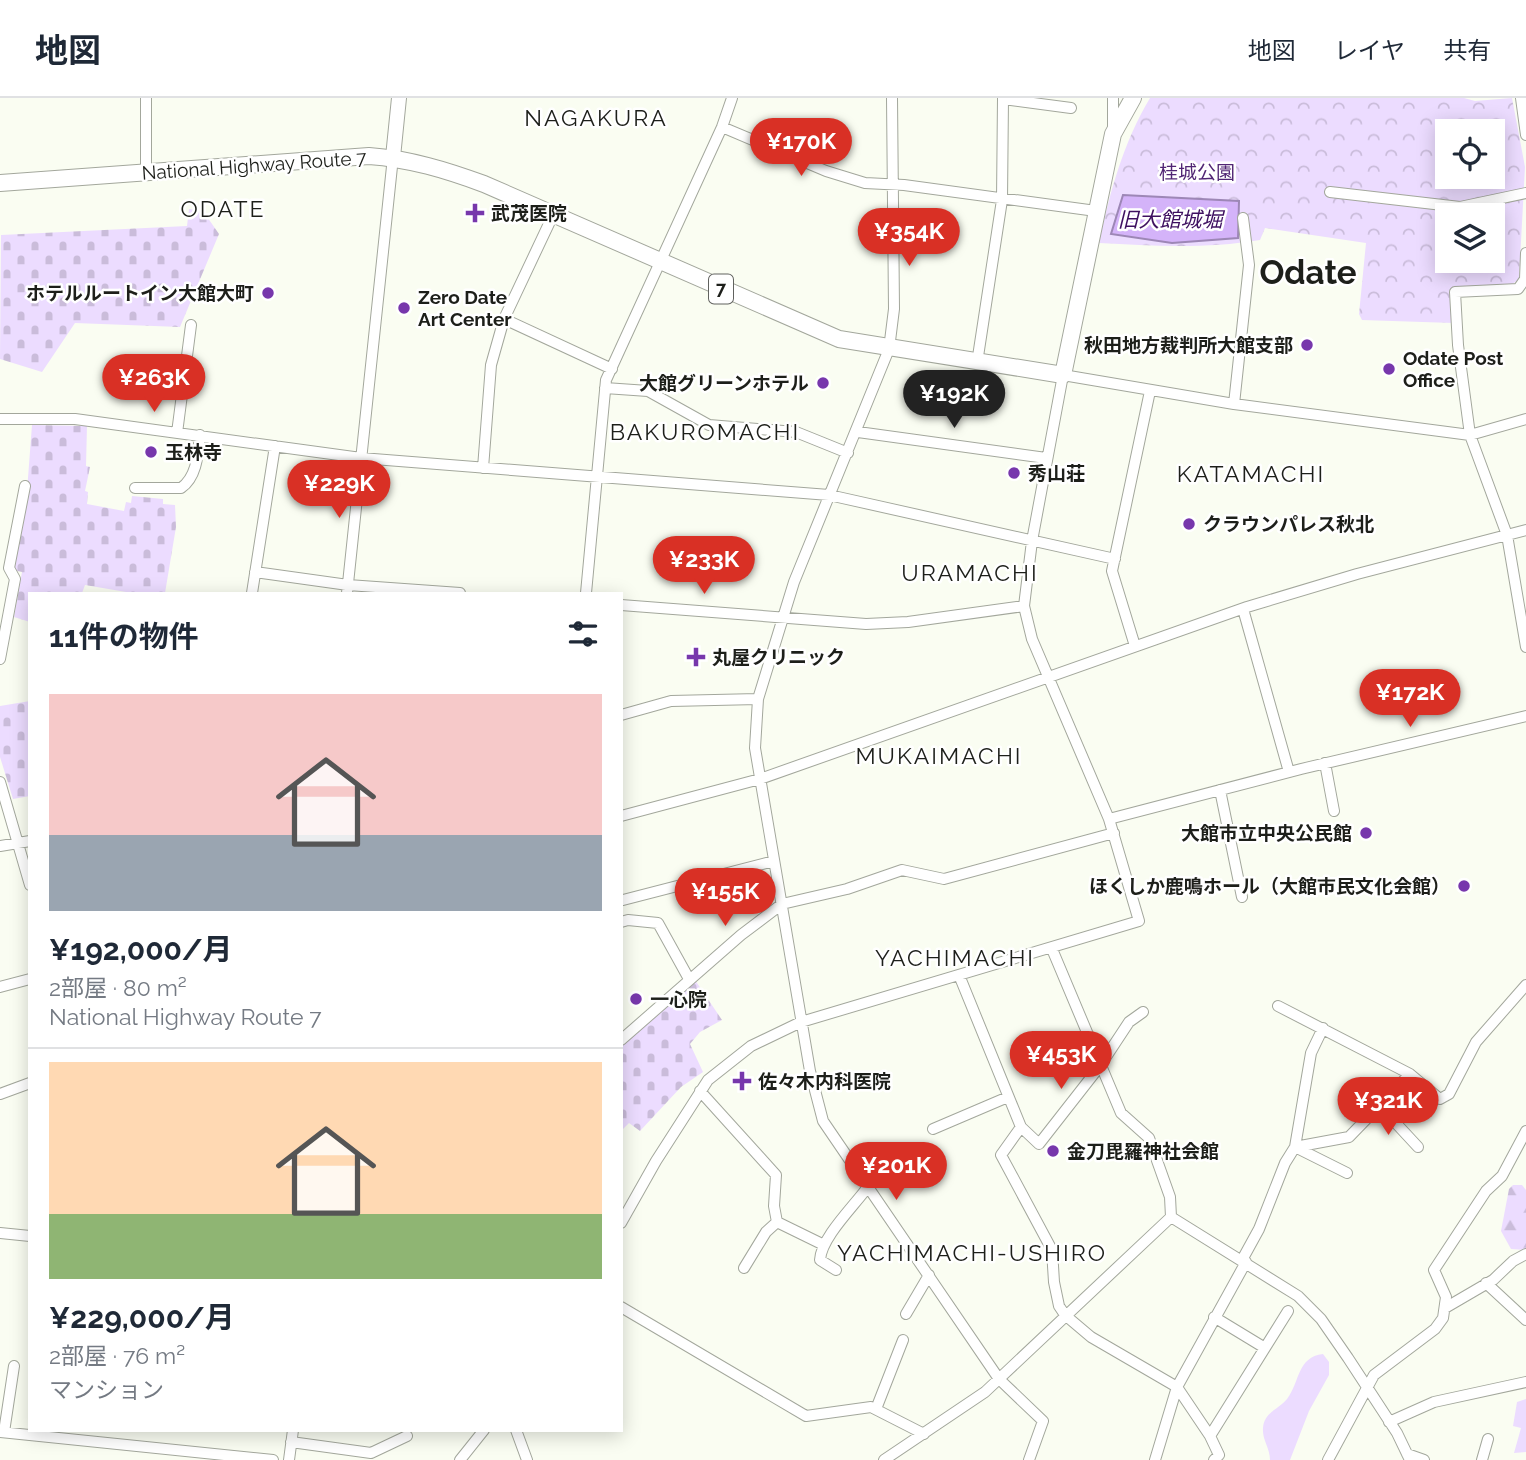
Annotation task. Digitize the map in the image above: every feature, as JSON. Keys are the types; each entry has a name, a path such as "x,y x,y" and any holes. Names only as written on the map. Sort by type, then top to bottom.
{"highway":[{"path":"1063,375 1113,134 1133,98"},
{"name":"National Highway Route 7","path":"0,183 369,156 393,158 436,166 554,213 803,326 839,339 1063,375"}],"main road":[{"path":"393,158 399,98"}],"street":[{"path":"146,98 146,173"},
{"path":"586,592 605,388 611,369 722,127 732,98"},
{"path":"892,98 894,310 889,349 858,432 794,582 758,699 755,748 801,1022 822,1121 999,1379 1043,1421 1029,1460"},
{"path":"1113,98 1113,134"},
{"path":"1521,98 1526,135"},
{"path":"977,363 1002,200 1003,99 1071,108"},
{"path":"722,127 826,171 864,183 891,184 1096,211"},
{"path":"347,589 393,158"},
{"path":"1329,192 1460,207 1526,193"},
{"path":"483,468 491,365 504,318 554,213"},
{"path":"1234,404 1249,265 1243,218"},
{"path":"1526,253 1523,288 1455,292 1470,435 1507,535 1526,647"},
{"path":"504,318 611,369"},
{"path":"177,433 191,325"},
{"path":"623,1220 700,1091 721,1068 751,1046 801,1022 1139,921 1109,819 1032,639 1024,606 1046,458 1063,375 1234,404 1470,435 1526,419"},
{"path":"605,388 648,391 709,425 796,432 848,453"},
{"path":"1136,646 1115,584 1115,559 1150,391"},
{"path":"0,419 75,419 361,458 829,495 1115,559"},
{"path":"858,432 1046,458"},
{"path":"135,488 181,488 186,485 197,461 200,435"},
{"path":"252,592 275,446"},
{"path":"0,659 15,579 4,567 25,486"},
{"path":"623,815 760,779 1243,609 1357,574 1526,530"},
{"path":"255,572 347,589 432,592"},
{"path":"623,605 866,624 908,622 1024,606"},
{"path":"1243,609 1289,772"},
{"path":"623,714 671,701 758,699"},
{"path":"1109,819 1325,763 1526,716"},
{"path":"1325,763 1334,811"},
{"path":"0,782 28,878"},
{"path":"1220,790 1242,897"},
{"path":"623,1038 689,979 782,904 848,889 902,870 944,879 1114,833"},
{"path":"0,846 28,842"},
{"path":"623,896 774,861"},
{"path":"625,921 658,923 689,979"},
{"path":"1052,948 1121,1112 1149,1138 1170,1197 1171,1217"},
{"path":"959,975 1021,1127 1039,1144 1100,1066 1129,1022 1143,1013"},
{"path":"0,987 28,980"},
{"path":"1278,1006 1410,1074 1440,1099 1449,1094 1476,1042 1526,985"},
{"path":"1155,1460 1177,1387 1244,1261 1285,1163 1295,1147 1311,1053 1323,1028"},
{"path":"1295,1147 1349,1137 1410,1074"},
{"path":"0,1094 28,1084"},
{"path":"700,1091 776,1175 774,1216 777,1222 824,1245"},
{"path":"933,1129 1008,1097"},
{"path":"1380,1105 1419,1147"},
{"path":"1021,1127 1001,1155 1052,1250 1059,1306 1065,1315 1091,1337 1177,1387 1210,1436 1219,1455 1214,1460"},
{"path":"1328,1460 1374,1376 1435,1329 1445,1308 1446,1297 1434,1270 1486,1191 1502,1176 1526,1132"},
{"path":"1295,1147 1347,1173"},
{"path":"836,1270 820,1260 824,1245 867,1188"},
{"path":"1171,1217 1298,1296 1321,1319 1389,1422 1408,1457 1424,1460"},
{"path":"890,1458 968,1406 1171,1217"},
{"path":"744,1268 766,1232 777,1222"},
{"path":"0,1233 28,1236"},
{"path":"1445,1308 1526,1254"},
{"path":"906,1314 929,1275"},
{"path":"1486,1283 1526,1320"},
{"path":"623,1308 806,1416 871,1407 924,1434"},
{"path":"1210,1436 1288,1311"},
{"path":"1214,1317 1265,1348"},
{"path":"876,1409 902,1340"},
{"path":"14,1366 2,1432 273,1460"},
{"path":"1389,1422 1434,1402 1526,1381"},
{"path":"289,1460 293,1432"},
{"path":"460,1460 482,1432"},
{"path":"517,1432 527,1460"},
{"path":"291,1442 371,1454 407,1436"},
{"path":"1482,1460 1488,1439"}],"green space":[{"name":"桂城公園","path":"1150,98 1464,98 1475,101 1512,98 1525,167 1519,279 1510,286 1451,290 1453,323 1362,320 1359,314 1366,243 1265,228 1260,240 1220,245 1099,243 1118,168 1132,132"},
{"path":"189,209 203,211 219,234 180,327 75,323 42,372 0,359 1,235 187,226"},
{"path":"32,425 87,426 86,466 90,467 85,491 88,492 87,504 124,511 126,502 131,503 132,496 163,499 163,504 175,505 176,527 165,592 126,592 85,585 82,592 28,592 28,621 14,617 22,572 13,570 27,491"},
{"path":"28,701 28,796 13,799 0,757 0,706"},
{"path":"695,980 722,1020 700,1032 690,1044 703,1072 681,1087 640,1131 629,1123 623,1129 623,1042"},
{"path":"1513,1185 1522,1185 1526,1190 1526,1250 1511,1249 1501,1231 1509,1189"},
{"path":"1323,1354 1329,1362 1329,1375 1309,1411 1290,1460 1270,1460 1263,1432 1266,1418 1287,1399 1308,1360"},
{"path":"1526,1399 1526,1452 1514,1453 1521,1428 1513,1426 1517,1402"}],"water":[{"name":"旧大館城堀","path":"1123,195 1239,201 1238,238 1172,243 1111,234"}],"place":[{"name":"武茂医院","path":"475,213"},
{"name":"ホテルルートイン大館大町","path":"268,293"},
{"name":"Zero Date Art Center","path":"404,308"},
{"name":"秋田地方裁判所大館支部","path":"1307,345"},
{"name":"Odate Post Office","path":"1389,369"},
{"name":"大館グリーンホテル","path":"823,383"},
{"name":"玉林寺","path":"151,452"},
{"name":"秀山荘","path":"1014,473"},
{"name":"クラウンパレス秋北","path":"1189,524"},
{"name":"丸屋クリニック","path":"696,657"},
{"name":"大館市立中央公民館","path":"1366,833"},
{"name":"ほくしか鹿鳴ホール（大館市民文化会館）","path":"1464,886"},
{"name":"一心院","path":"636,999"},
{"name":"佐々木内科医院","path":"742,1081"},
{"name":"金刀毘羅神社会館","path":"1053,1151"}],"district":[{"name":"NAGAKURA","path":"596,118"},
{"name":"ODATE","path":"223,209"},
{"name":"Odate","path":"1308,272"},
{"name":"BAKUROMACHI","path":"705,432"},
{"name":"KATAMACHI","path":"1251,474"},
{"name":"URAMACHI","path":"970,573"},
{"name":"MUKAIMACHI","path":"939,756"},
{"name":"YACHIMACHI","path":"955,958"},
{"name":"YACHIMACHI-USHIRO","path":"972,1253"}]}
